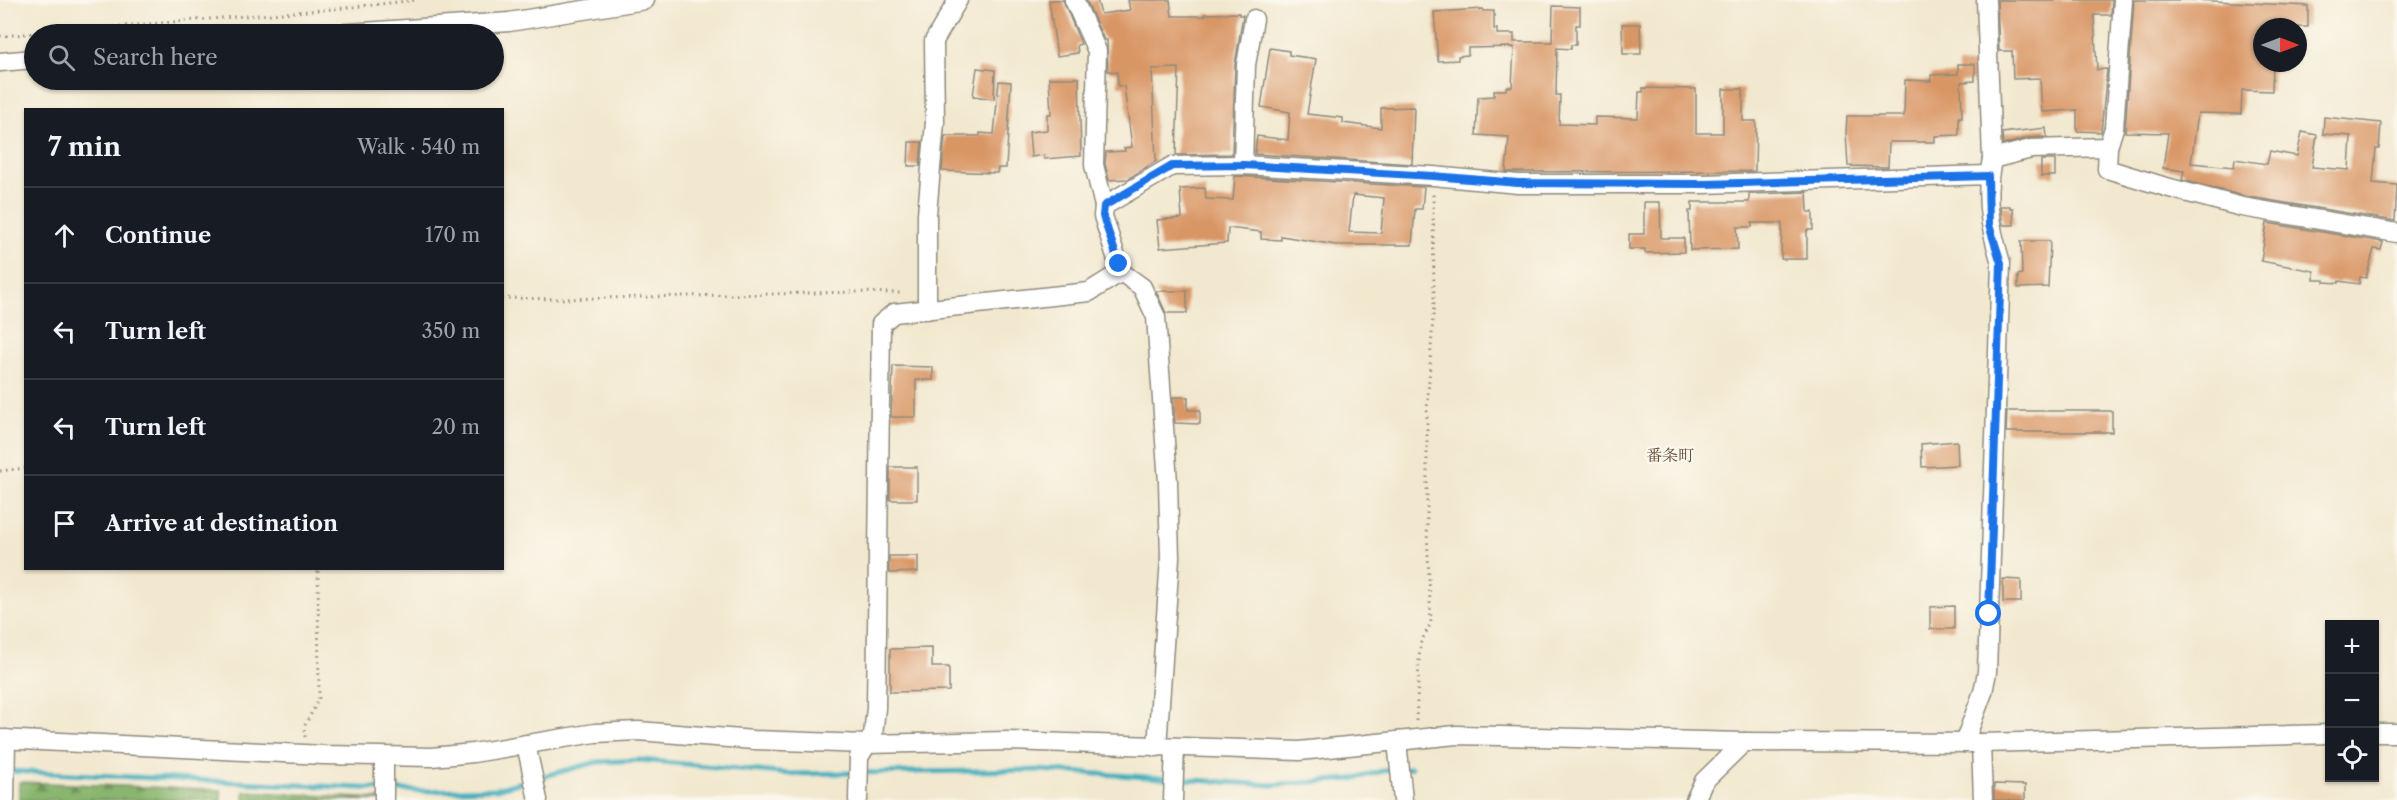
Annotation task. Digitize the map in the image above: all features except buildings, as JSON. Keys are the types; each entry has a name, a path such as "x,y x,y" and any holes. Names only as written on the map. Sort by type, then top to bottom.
{"street":[{"path":"480,24 509,22 645,0"},
{"path":"927,310 927,214 935,122 934,41 958,0"},
{"path":"1074,0 1097,51 1094,165 1104,206 1103,216 1121,272 1142,287 1156,317 1168,482 1170,558 1157,747"},
{"path":"1983,800 1972,743 1987,672 2001,263 1989,225 1986,0"},
{"path":"2123,0 2114,128 2108,147 2107,169 2242,207 2397,233"},
{"path":"1243,165 1246,65 1254,19"},
{"path":"0,62 24,60"},
{"path":"1104,206 1172,166 1243,165 1518,183 1704,184 1990,167 2031,149 2108,147"},
{"path":"858,800 859,757 873,735 876,708 881,324 894,313 1089,292 1121,272"},
{"path":"5,800 3,739 384,757 452,755 595,733 638,731 754,740 866,744 1008,741 1299,751 1456,735 1744,742 1972,743 2325,734"},
{"path":"2379,733 2397,733"},
{"path":"1397,741 1403,800"},
{"path":"1695,800 1704,781 1744,742"},
{"path":"526,744 538,800"},
{"path":"1173,800 1175,747"},
{"path":"384,757 384,800"}],"path":[{"path":"148,24 416,0"},
{"path":"0,36 24,34"},
{"path":"1418,738 1416,723 1420,644 1431,623 1427,531 1427,410 1434,303 1433,176"},
{"path":"504,298 560,299 855,292 910,294 927,310"},
{"path":"0,471 24,468"},
{"path":"318,570 319,699 304,727 304,737 325,743 324,755"}],"green space":[{"path":"19,782 221,790 221,800 19,800"},
{"path":"244,791 391,800 244,800"}],"waterway":[{"path":"9,771 424,791 496,789 597,762 641,760 791,774 1038,770 1271,785 1352,779 1382,771 1411,768"}],"district":[{"name":"番条町","path":"1670,455"}],"route":[{"path":"1119,264 1103,216 1104,206 1172,166 1243,165 1518,183 1704,184 1988,176 1989,225 2001,263 1989,614"}]}
